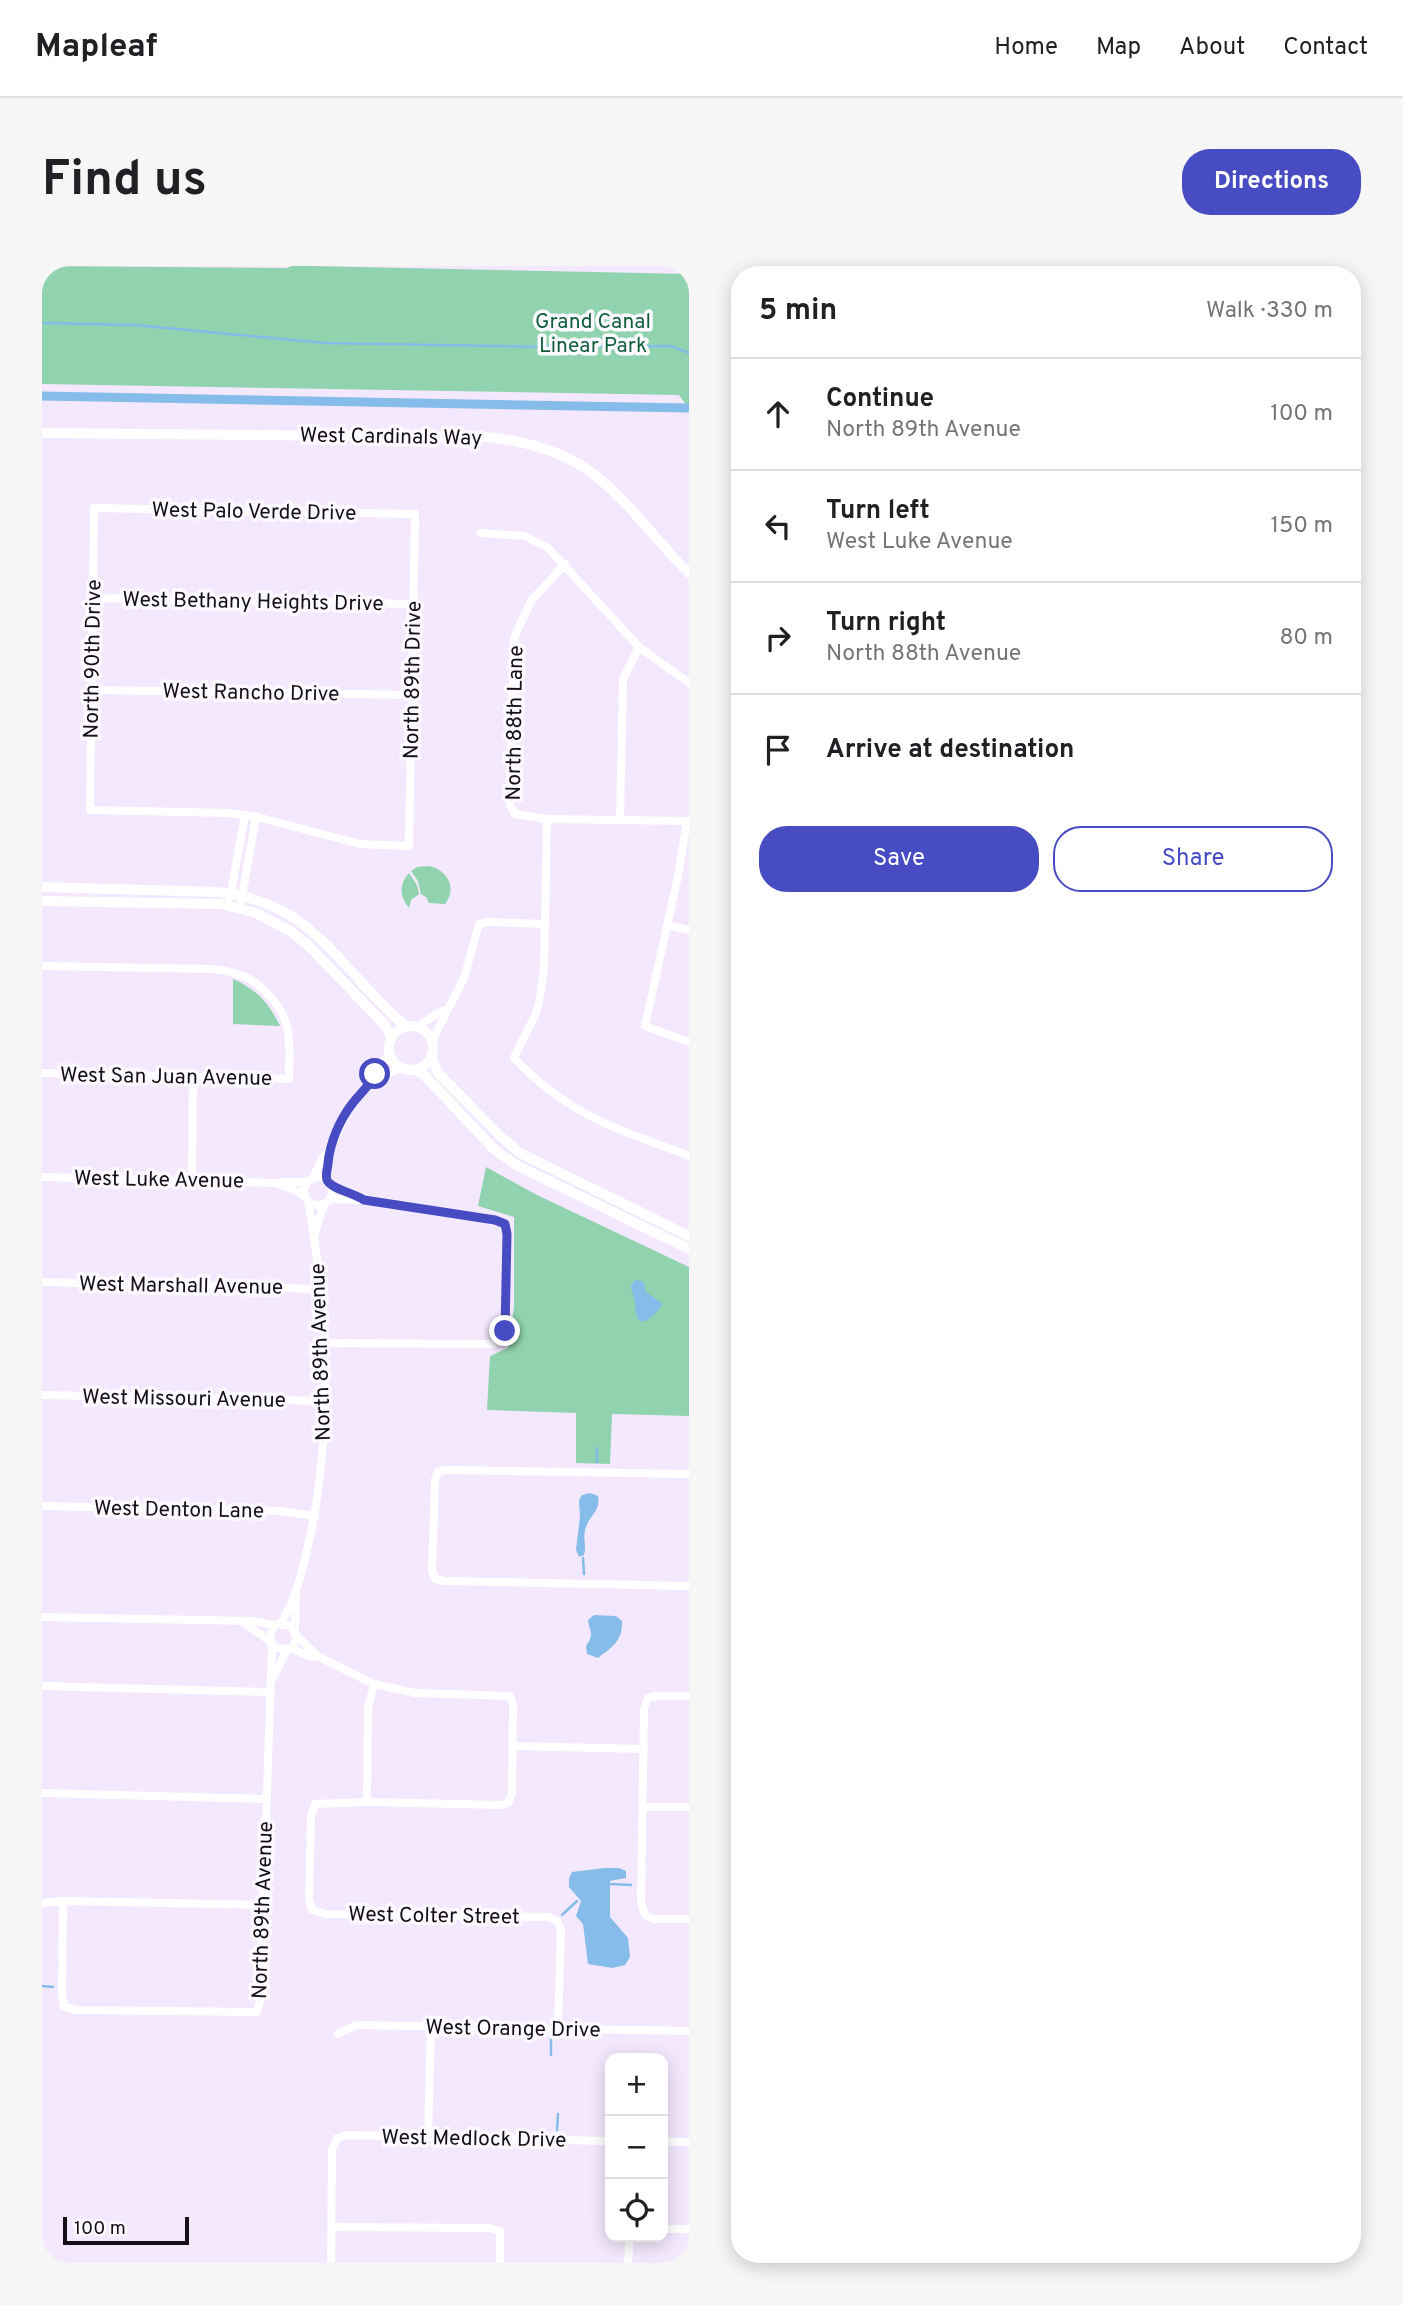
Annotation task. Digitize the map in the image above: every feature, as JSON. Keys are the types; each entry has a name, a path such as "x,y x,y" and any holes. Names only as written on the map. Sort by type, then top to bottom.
{"street":[{"name":"West Cardinals Way","path":"42,433 487,437 527,442 564,456 596,475 689,573"},
{"name":"West Palo Verde Drive","path":"94,508 415,514"},
{"name":"North 90th Drive","path":"94,508 90,810 245,815"},
{"name":"North 89th Drive","path":"256,817 360,844 409,846 415,514"},
{"path":"481,533 525,536 548,548 639,647 689,682"},
{"name":"North 88th Lane","path":"565,564 531,601 514,638 510,805 515,814 547,819 544,969 541,993 536,1013 514,1058 536,1080 593,1118 689,1156"},
{"name":"West Bethany Heights Drive","path":"92,598 413,604"},
{"path":"621,820 623,680 639,647"},
{"name":"West Rancho Drive","path":"91,690 412,695"},
{"path":"234,907 256,817 245,815 237,894"},
{"path":"547,819 688,821 645,1026 689,1041"},
{"path":"42,887 237,894 283,910 303,922 319,937 383,1006 412,1027 428,1034 432,1041"},
{"path":"42,901 234,907 276,922 308,945 384,1024 392,1037"},
{"path":"544,924 479,924 464,978 432,1041 431,1057 439,1074 520,1153 689,1236"},
{"path":"667,925 689,930"},
{"name":"West San Juan Avenue","path":"42,965 213,969 251,979 278,1007 285,1019 289,1079 42,1073"},
{"path":"400,1068 389,1053 392,1037 398,1030 412,1027 434,1017 439,1011 446,1010"},
{"path":"324,1343 492,1345 502,1340 505,1331 505,1224 495,1220 364,1200 328,1202 316,1206 306,1200 304,1188 328,1152 351,1105 372,1082 389,1053"},
{"path":"415,1070 427,1063 431,1057"},
{"path":"372,1082 400,1068 415,1070 424,1075 495,1150 518,1166 689,1249"},
{"path":"192,1180 193,1076"},
{"path":"328,1152 328,1202"},
{"name":"West Luke Avenue","path":"42,1177 303,1183 311,1179"},
{"path":"311,1179 323,1177 329,1183 364,1200"},
{"name":"West Luke Avenue","path":"277,1182 300,1193 306,1200"},
{"name":"North 89th Avenue","path":"296,1633 296,1593 320,1487 326,1401 315,1234 306,1200"},
{"name":"North 89th Avenue","path":"315,1234 321,1212 328,1202"},
{"name":"West Marshall Avenue","path":"42,1282 320,1289"},
{"name":"West Missouri Avenue","path":"42,1395 326,1401"},
{"path":"689,1475 438,1472 435,1480 432,1570 435,1579 445,1581 689,1586"},
{"name":"West Denton Lane","path":"42,1506 280,1511 315,1516"},
{"name":"North 89th Avenue","path":"278,1624 296,1593"},
{"path":"42,1617 287,1624 319,1657"},
{"path":"243,1622 279,1650 288,1649 319,1657 374,1684 415,1693 510,1696 513,1704 512,1793 509,1802 502,1805 367,1802 368,1708 374,1684"},
{"path":"271,1643 271,1630 278,1624"},
{"path":"288,1649 296,1641 296,1633"},
{"name":"North 89th Avenue","path":"63,1901 64,2007 77,2010 257,2012 260,2001 264,1905 271,1643"},
{"name":"North 89th Avenue","path":"271,1682 288,1649"},
{"path":"42,1686 269,1692"},
{"path":"689,1696 648,1698 644,1709 641,1903 645,1915 653,1919 689,1919"},
{"path":"512,1746 644,1749"},
{"path":"42,1793 266,1799"},
{"name":"West Colter Street","path":"367,1802 327,1801 315,1804 311,1816 309,1899 312,1910 326,1914 549,1917 557,1921 561,1930 558,2028"},
{"path":"643,1807 689,1807"},
{"path":"42,1903 63,1901 264,1905"},
{"name":"West Orange Drive","path":"338,2034 356,2025 689,2031"},
{"path":"428,2137 431,2026"},
{"name":"West Medlock Drive","path":"332,2227 332,2150 337,2138 348,2135 605,2141"},
{"path":"668,2142 689,2142"},
{"path":"331,2263 332,2227 489,2228 500,2231 500,2263"},
{"path":"668,2229 689,2230"},
{"path":"628,2263 630,2242"}],"green space":[{"name":"Grand Canal Linear Park","path":"42,266 312,266 689,274 689,409 679,395 42,384"},
{"path":"428,866 440,871 448,880 450,892 445,904 429,903 421,894 418,881 411,871 417,867"},
{"path":"409,873 419,894 411,900 409,908 403,899 402,890 403,881"},
{"path":"233,979 261,998 280,1026 233,1024"},
{"path":"486,1167 537,1195 689,1267 689,1416 612,1414 610,1464 576,1463 576,1413 487,1410 490,1356 508,1348 514,1307 514,1217 478,1206"}],"water":[{"path":"636,1280 644,1282 645,1291 663,1304 654,1315 644,1321 638,1318 636,1312 631,1285"},
{"path":"590,1493 598,1496 599,1501 585,1531 584,1555 579,1557 576,1550 579,1500 582,1495"},
{"path":"594,1615 616,1616 622,1621 619,1639 598,1658 587,1654 586,1646 591,1636 588,1620"},
{"path":"604,1868 626,1871 626,1878 610,1881 610,1917 628,1938 630,1957 625,1965 612,1968 588,1964 583,1924 576,1916 581,1901 569,1887 572,1872"}],"waterway":[{"path":"42,323 134,325 324,343 671,346 689,353"},
{"path":"42,396 689,408"},
{"path":"597,1448 597,1462"},
{"path":"583,1558 584,1574"},
{"path":"611,1884 631,1885"},
{"path":"562,1915 577,1901"},
{"path":"42,1986 53,1987"},
{"path":"551,2038 551,2055"},
{"path":"557,2130 558,2114"}],"route":[{"path":"375,1074 372,1082 351,1105 338,1128 328,1152 327,1180 332,1186 364,1200 495,1220 505,1224 505,1331"}]}
